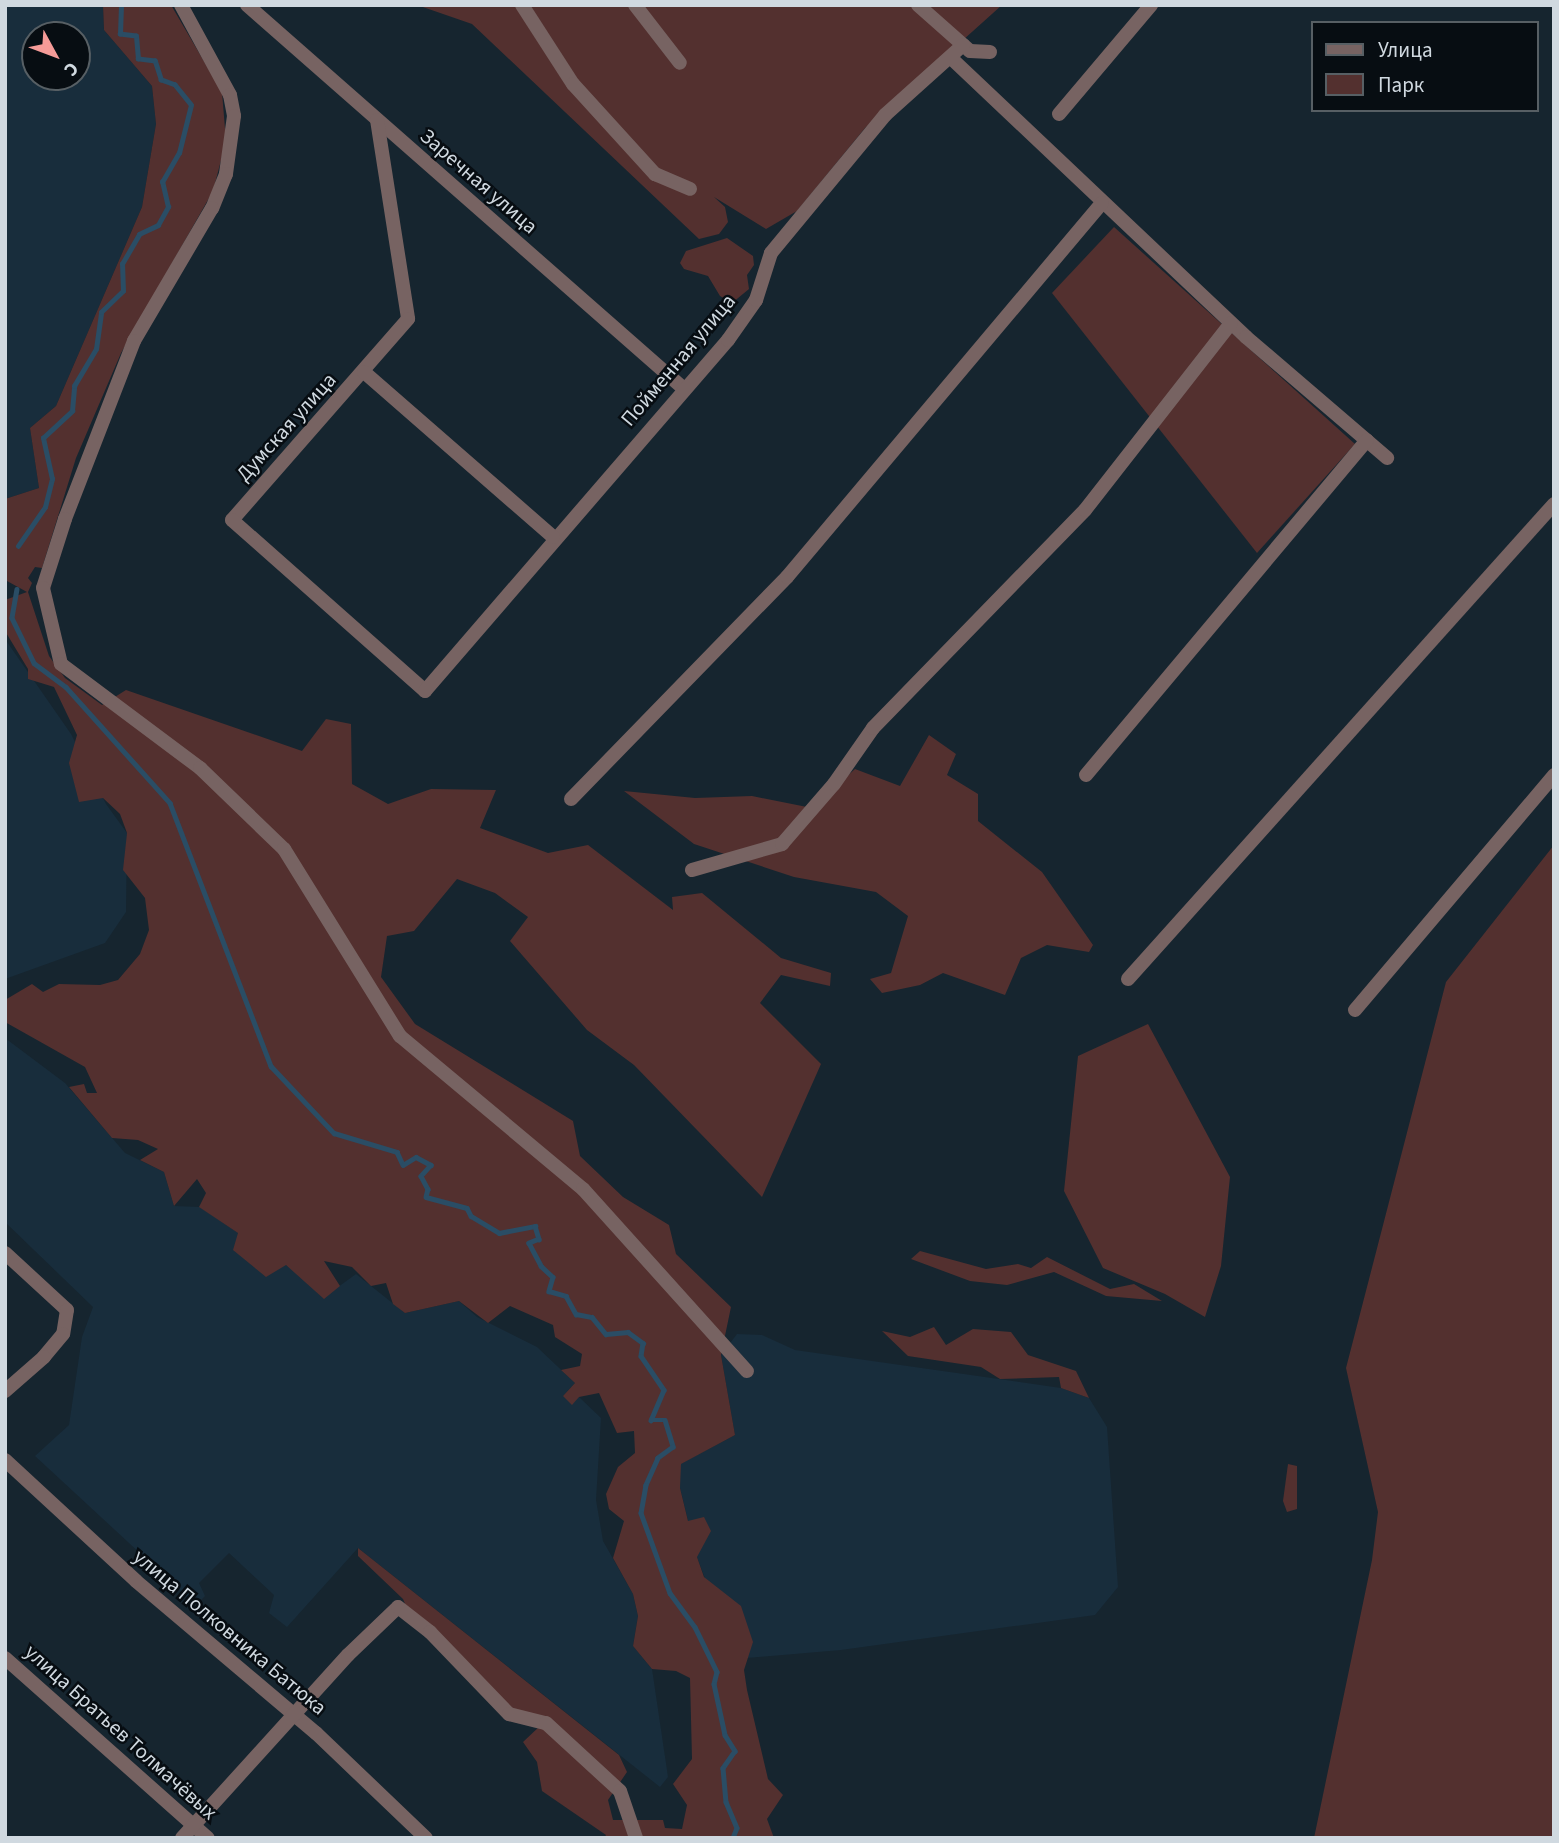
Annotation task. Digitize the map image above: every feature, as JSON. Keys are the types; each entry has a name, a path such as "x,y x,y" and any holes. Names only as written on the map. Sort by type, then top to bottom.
{"street":[{"path":"181,5 230,95 234,116 229,162 212,208 134,341 65,519 43,588 61,664 200,768 284,849 400,1036 583,1189 747,1371"},
{"name":"Заречная улица","path":"247,5 683,388"},
{"path":"635,5 680,63"},
{"path":"918,5 970,51 989,52"},
{"path":"1059,114 1151,5"},
{"path":"527,7 573,84 655,174 690,189"},
{"name":"Пойменная улица","path":"425,691 553,537 728,340 756,300 771,253 886,115 963,45"},
{"path":"951,58 1231,323 1387,457"},
{"name":"Думская улица","path":"377,120 408,319 232,520 425,691"},
{"path":"571,799 787,577 1102,202"},
{"path":"692,870 782,844 834,784 873,728 1085,510 1231,323"},
{"path":"364,372 553,537"},
{"path":"1086,775 1367,440"},
{"path":"1128,979 1554,504"},
{"path":"1355,1010 1554,775"},
{"path":"5,1252 67,1310 63,1334 44,1357 5,1391"},
{"name":"улица Полковника Батюка","path":"5,1460 291,1716 316,1733 426,1838"},
{"path":"183,1838 291,1716 398,1607 430,1632 509,1714 546,1723 620,1791 636,1838"},
{"name":"улица Братьев Толмачёвых","path":"5,1658 208,1838"}],"shaded area":[{"path":"5,5 103,5 104,30 152,86 156,124 142,207 56,406 30,428 39,488 5,499"},
{"path":"5,639 71,734 106,804 127,833 126,912 105,943 5,979"},
{"path":"5,1038 65,1083 125,1153 164,1172 174,1206 200,1207 302,1276 323,1298 356,1274 405,1313 459,1301 477,1317 537,1347 575,1383 563,1396 579,1397 601,1418 596,1500 603,1541 633,1594 638,1616 633,1646 652,1669 668,1777 660,1787 358,1548 287,1627 269,1613 274,1595 229,1553 199,1583 205,1596 196,1605 35,1456 69,1425 82,1337 93,1307 5,1222"},
{"path":"737,1334 762,1335 795,1350 1061,1388 1089,1398 1107,1427 1118,1587 1095,1615 841,1650 735,1659 697,1557 680,1488 680,1464 735,1435 721,1355"}],"green space":[{"path":"103,5 171,5 222,92 226,141 213,191 121,353 76,458 42,568 35,567 28,578 32,583 28,592 49,656 65,678 102,705 126,690 302,751 326,719 351,724 352,784 388,804 431,789 496,790 480,828 548,853 588,845 673,910 672,897 702,893 781,958 831,973 830,986 781,975 760,1003 821,1064 762,1197 634,1065 587,1030 510,941 528,917 495,893 457,879 414,931 387,936 381,977 415,1024 573,1121 580,1156 623,1197 669,1225 676,1254 731,1307 721,1355 735,1435 681,1464 680,1488 688,1521 704,1517 711,1531 697,1557 704,1577 741,1606 753,1642 744,1670 747,1690 768,1779 783,1795 767,1819 774,1838 604,1838 606,1835 542,1791 537,1762 523,1742 541,1725 509,1714 411,1618 403,1599 358,1556 358,1548 619,1755 627,1772 608,1800 613,1820 663,1820 665,1828 682,1829 687,1805 673,1784 692,1759 690,1678 676,1671 652,1669 633,1646 638,1616 633,1594 613,1558 624,1521 609,1509 606,1494 618,1467 635,1453 634,1431 617,1433 599,1393 579,1397 572,1405 563,1396 575,1383 561,1370 580,1366 582,1354 555,1337 553,1325 510,1306 488,1323 459,1301 405,1313 393,1304 386,1283 371,1286 352,1267 324,1261 340,1286 324,1299 286,1265 266,1277 233,1250 238,1233 199,1207 206,1193 197,1179 174,1206 164,1172 140,1160 158,1149 138,1140 112,1138 69,1087 84,1084 87,1093 97,1093 85,1067 5,1022 5,1000 32,984 43,992 59,984 100,985 118,980 140,954 149,930 145,898 123,870 127,833 120,814 103,798 79,802 69,763 77,735 54,687 28,679 28,669 5,631 5,600 27,592 7,581 5,499 39,488 30,428 56,406 142,207 156,124 152,86 104,30"},
{"path":"417,5 1002,5 865,128 797,211 766,229 714,197 725,207 728,222 719,234 699,239 472,24"},
{"path":"1114,227 1355,444 1257,553 1052,293"},
{"path":"727,238 753,256 754,265 747,275 749,289 732,303 720,296 708,276 684,269 680,263 686,251"},
{"path":"929,735 956,754 947,775 978,794 978,821 1042,872 1093,945 1089,952 1047,945 1021,958 1005,995 943,973 920,985 882,993 870,979 891,973 908,916 876,892 794,877 694,844 624,791 695,798 752,796 812,808 855,769 900,786"},
{"path":"1554,845 1554,1838 1314,1838 1372,1560 1378,1512 1346,1368 1446,982"},
{"path":"1148,1024 1230,1177 1221,1266 1205,1317 1165,1294 1103,1268 1064,1191 1078,1056"},
{"path":"920,1251 986,1269 1018,1264 1031,1268 1047,1257 1110,1289 1134,1284 1162,1301 1106,1296 1054,1272 1007,1285 970,1281 911,1259"},
{"path":"934,1327 946,1345 973,1329 1011,1332 1028,1355 1076,1371 1089,1398 1061,1388 1059,1377 1000,1379 981,1367 908,1356 882,1331 910,1337"},
{"path":"1288,1464 1297,1466 1297,1509 1287,1512 1283,1501"}],"waterway":[{"path":"18,546 45,507 52,479 43,438 72,411 74,386 96,349 101,312 123,291 122,264 139,234 158,225 168,207 162,182 179,153 191,105 175,85 161,80 155,61 138,59 136,36 120,34 121,5"},
{"path":"17,589 12,618 34,663 66,687 170,803 271,1066 334,1133 397,1152 403,1165 416,1157 431,1165 421,1176 428,1189 426,1197 467,1208 471,1216 499,1233 535,1226 539,1239 529,1243 541,1266 553,1277 549,1291 566,1296 576,1314 592,1317 606,1334 628,1332 643,1343 641,1356 664,1390 651,1420 665,1420 673,1447 658,1458 646,1485 641,1513 670,1593 695,1627 717,1672 714,1684 725,1735 735,1751 723,1768 726,1802 737,1828 733,1838"}]}
